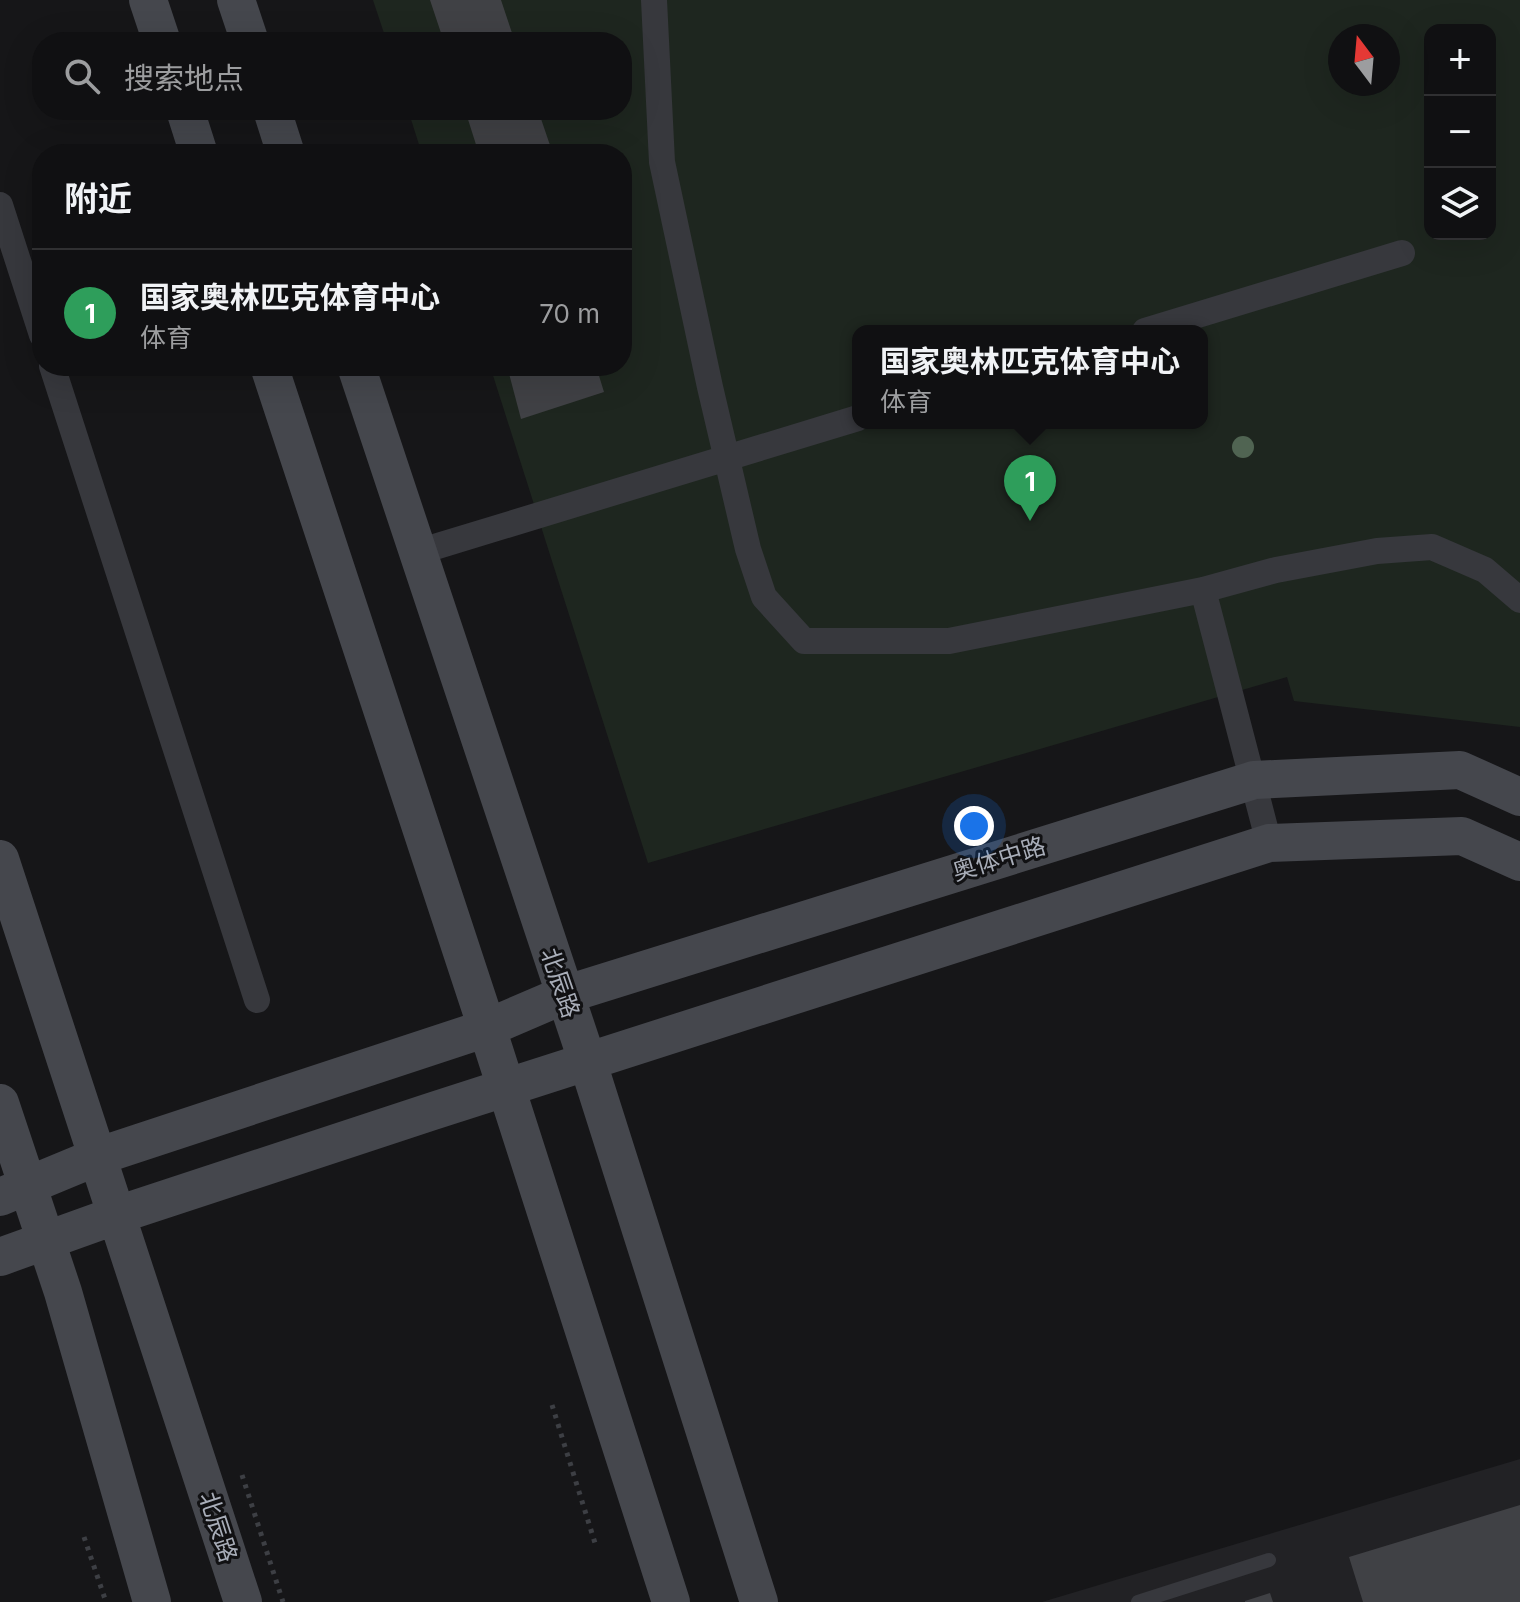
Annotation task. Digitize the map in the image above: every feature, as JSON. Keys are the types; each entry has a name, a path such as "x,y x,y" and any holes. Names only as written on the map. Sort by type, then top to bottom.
{"main road":[{"path":"148,0 159,32"},
{"path":"236,0 247,32"},
{"path":"188,120 196,144"},
{"path":"275,120 283,144"},
{"path":"272,376 487,1028 671,1602"},
{"name":"北辰路","path":"359,376 588,1063 759,1602"},
{"name":"奥体中路","path":"14,1192 99,1156 487,1028 564,995 1254,780 1460,770 1520,797"},
{"path":"0,1257 117,1215 506,1088 1269,843 1462,836 1520,862"},
{"name":"北辰路","path":"0,859 243,1602"},
{"path":"0,1103 14,1192 47,1241 152,1602"}],"street":[{"path":"654,0 662,162 710,387 748,549 764,597 804,641 949,641 1203,590 1276,570 1377,551 1432,547 1485,570 1520,600"},
{"path":"0,205 32,304"},
{"path":"1165,325 1402,253"},
{"path":"55,376 257,1000"},
{"path":"418,552 852,420"},
{"path":"1203,590 1269,843"}],"lane":[{"path":"1138,1602 1269,1560"}],"path":[{"path":"552,1405 595,1543"},
{"path":"242,1475 283,1602"},
{"path":"84,1537 106,1602"}],"shaded area":[{"path":"373,0 1520,0 1520,727 1294,701 1287,677 648,863 493,376 632,376 632,144 419,144 411,120 632,120 632,32 384,32"},
{"path":"1520,1459 1520,1602 1042,1602"}],"building":[{"path":"430,0 501,0 512,32 441,32"},
{"path":"468,120 541,120 550,144 476,144"},
{"path":"510,376 599,376 604,392 521,419"},
{"path":"1520,1505 1520,1602 1363,1602 1349,1557"},
{"path":"1270,1593 1273,1602 1245,1602 1245,1601"}],"place":[{"name":"国家奥林匹克体育中心","path":"1030,521"}]}
